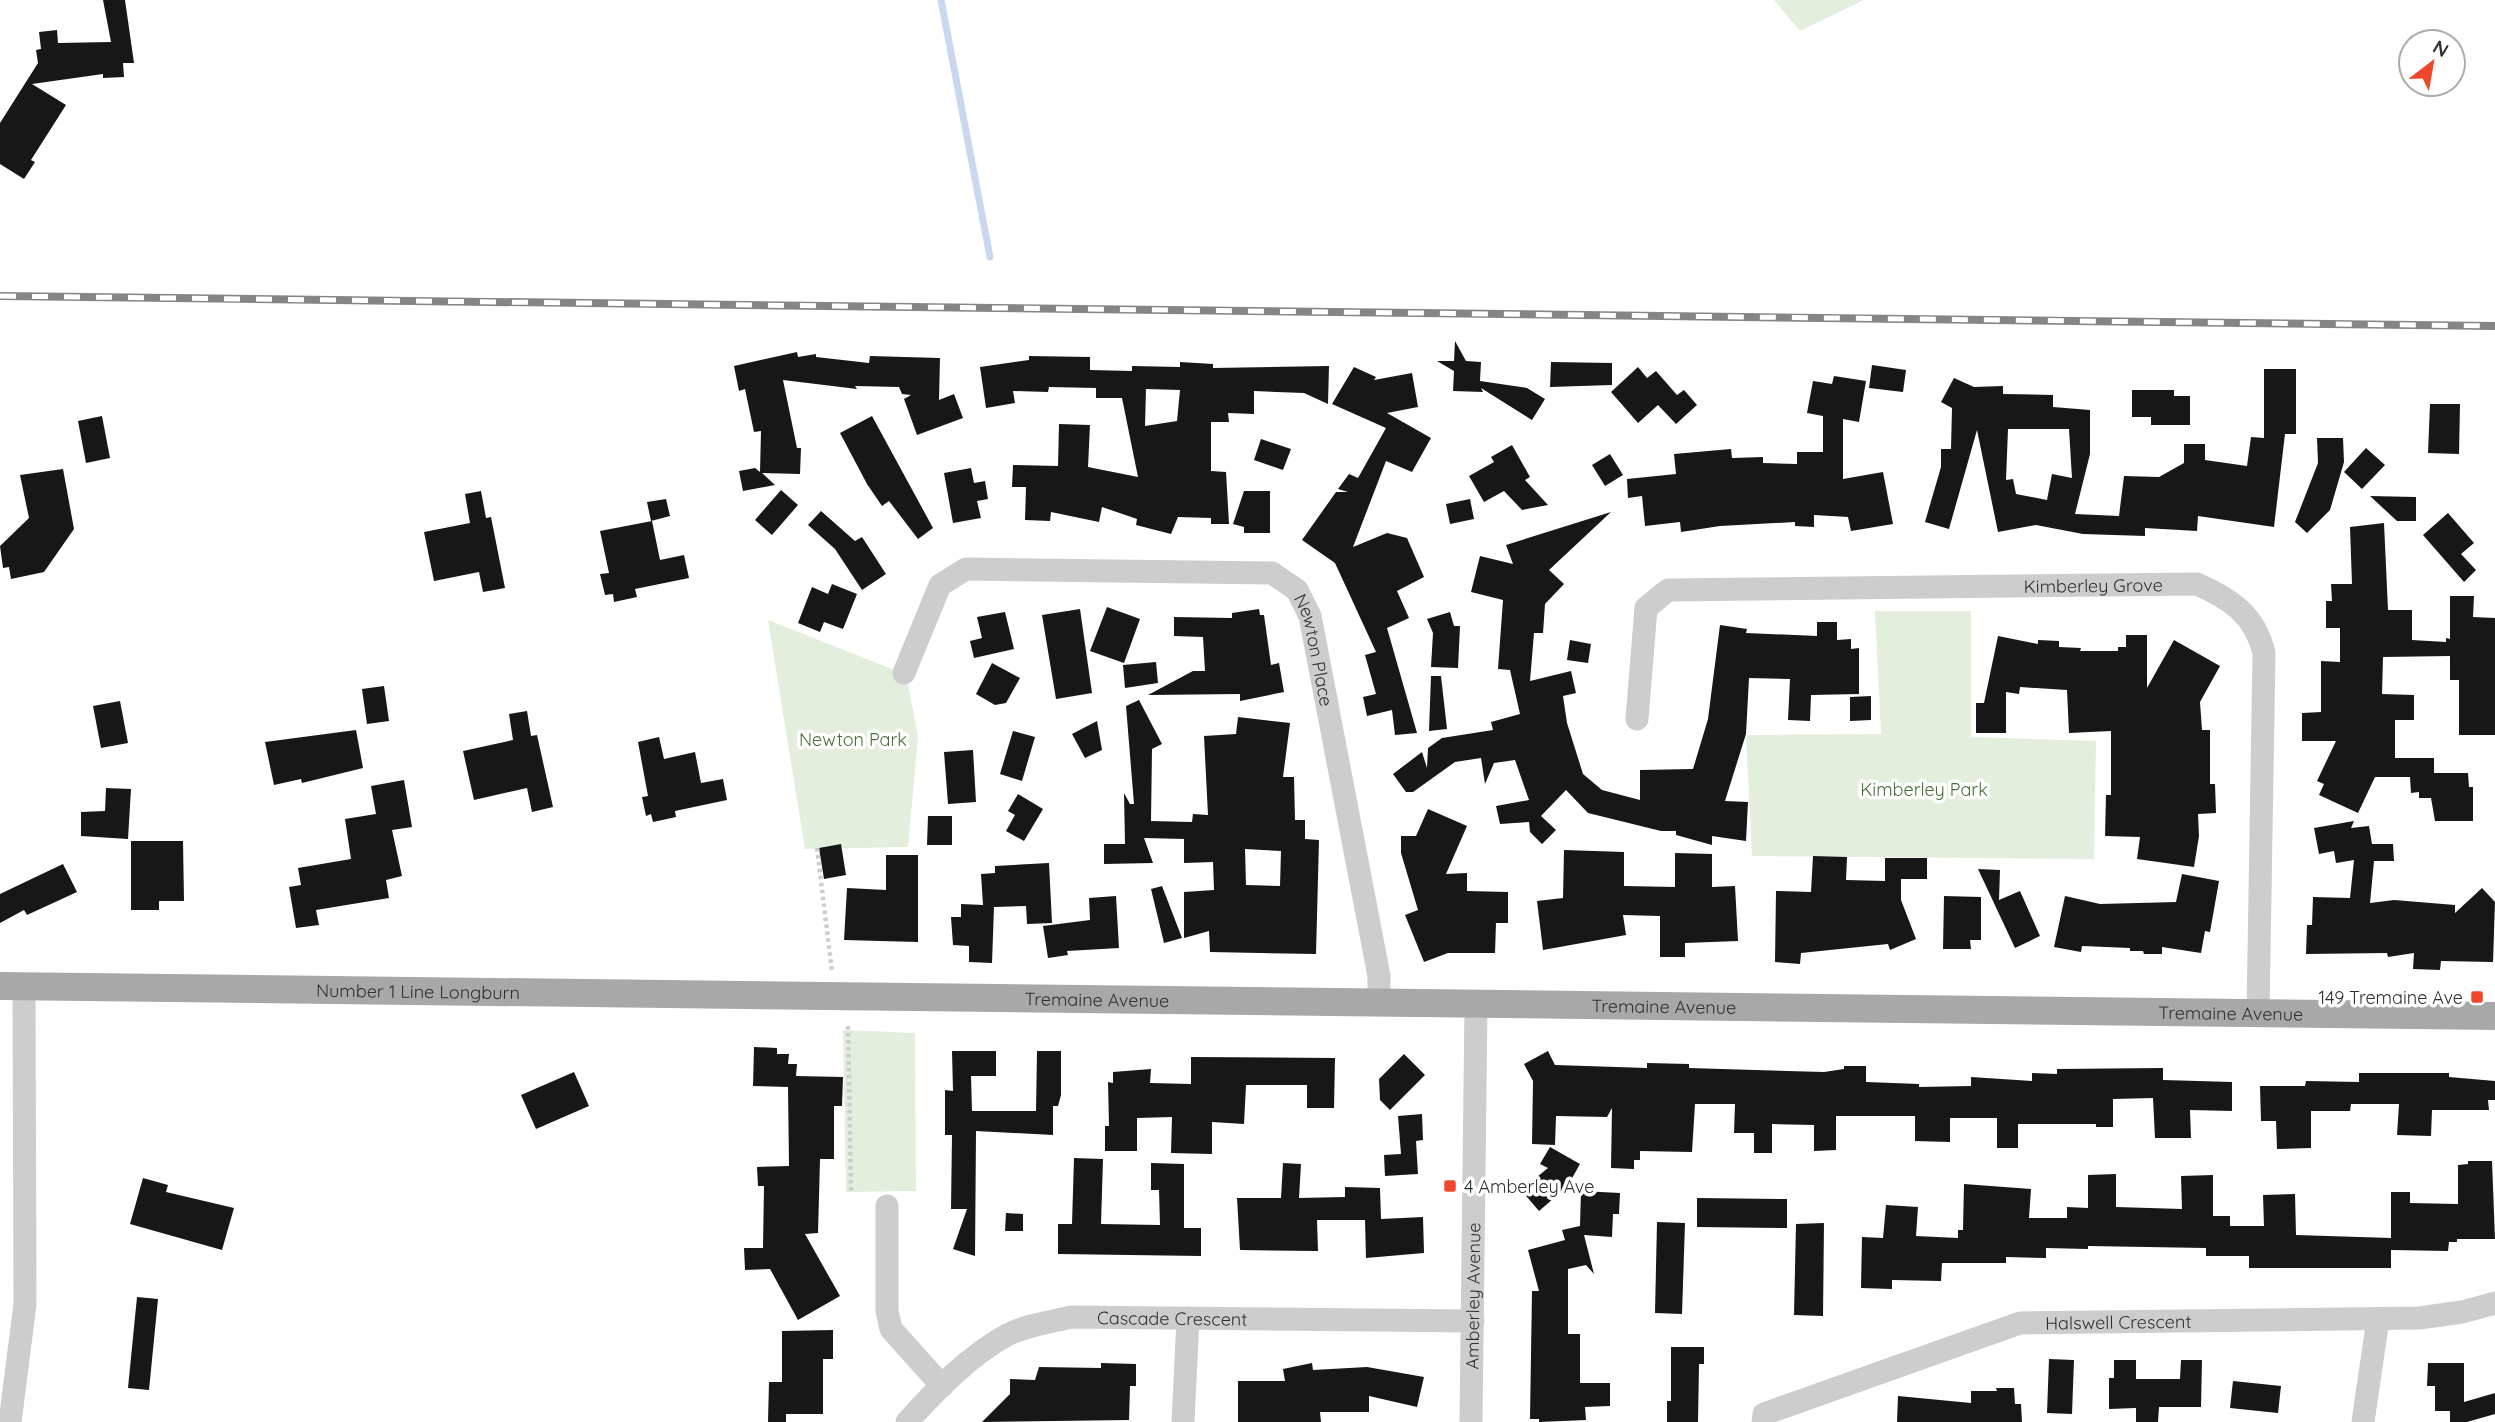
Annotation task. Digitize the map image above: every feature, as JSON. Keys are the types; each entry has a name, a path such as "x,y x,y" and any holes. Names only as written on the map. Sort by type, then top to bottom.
{"main road":[{"name":"Number 1 Line Longburn","path":"12,986 835,997"},
{"name":"Tremaine Avenue","path":"835,997 2495,1016"}],"street":[{"name":"Newton Place","path":"904,673 940,584 966,569 1272,573 1280,578 1297,590 1310,616 1378,976 1379,1002"},
{"name":"Kimberley Grove","path":"1637,719 1646,608 1668,590 2197,584 2225,597 2245,613 2260,635 2264,653 2258,1013"},
{"path":"10,1422 25,1304 12,986"},
{"name":"Amberley Avenue","path":"1471,1422 1476,1004"},
{"path":"887,1206 887,1301 891,1329 942,1385"},
{"name":"Halswell Crescent","path":"1763,1422 1764,1414 2020,1323 2419,1318 2462,1312 2495,1303"},
{"name":"Cascade Crescent","path":"907,1422 942,1385 1009,1335 1071,1317 1473,1321"},
{"path":"1183,1422 1188,1318"},
{"path":"2363,1422 2378,1319"}],"path":[{"path":"817,848 835,997"},
{"path":"848,1026 851,1191"}],"green space":[{"path":"1774,0 1864,0 1800,31"},
{"name":"Kimberley Park","path":"1875,611 1971,611 1971,737 2096,741 2094,859 1752,856 1746,735 1881,734"},
{"name":"Newton Park","path":"768,620 892,669 907,679 918,737 908,847 805,849"},
{"path":"843,1030 915,1033 916,1191 846,1192"}],"building":[{"path":"103,0 125,0 134,63 123,63 124,77 103,78 103,74 32,84 66,105 31,160 35,162 24,179 0,164 0,123 38,63 36,50 41,49 39,32 57,30 58,43 111,42"},
{"path":"1455,341 1466,361 1481,362 1480,381 1527,388 1545,399 1532,420 1481,388 1483,392 1453,391 1454,371 1437,361 1454,361"},
{"path":"797,352 798,357 816,354 816,357 869,363 870,356 940,358 939,400 954,394 963,418 917,435 904,399 911,395 902,394 899,387 855,386 857,389 783,380 797,448 801,448 800,474 762,473 775,485 743,491 739,471 755,468 760,472 761,431 754,432 745,389 739,391 734,366"},
{"path":"1029,356 1090,357 1090,370 1132,371 1132,366 1180,367 1180,362 1213,364 1213,368 1329,366 1328,404 1304,393 1254,391 1254,414 1228,413 1229,422 1211,422 1211,471 1226,472 1229,524 1211,524 1211,518 1178,517 1171,534 1136,525 1137,519 1102,507 1099,522 1051,512 1050,521 1025,520 1026,487 1012,487 1013,465 1058,466 1059,424 1090,425 1088,467 1138,477 1122,398 1096,398 1096,388 1049,387 1048,392 1013,391 1015,403 986,408 980,367 1029,360","holes":["1146,389 1180,390 1177,421 1145,426"]},
{"path":"1551,362 1612,363 1612,385 1550,387"},
{"path":"1872,365 1906,370 1903,392 1869,388"},
{"path":"1354,367 1376,377 1374,380 1412,373 1418,407 1387,413 1431,438 1412,472 1386,461 1353,547 1387,533 1407,538 1424,577 1397,591 1409,618 1387,628 1417,733 1395,735 1392,710 1367,716 1363,697 1376,694 1365,655 1376,652 1335,563 1302,540 1336,492 1348,492 1338,489 1349,474 1358,478 1386,428 1332,404"},
{"path":"1638,367 1647,378 1656,371 1677,395 1684,390 1697,405 1676,424 1658,405 1638,423 1611,392"},
{"path":"2264,369 2296,369 2296,434 2285,434 2274,527 2198,516 2197,531 2145,528 2145,536 2083,534 2036,525 1998,532 1977,430 1949,529 1925,522 1941,467 1941,449 1951,449 1952,408 1941,402 1954,378 1974,387 2003,386 2003,394 2053,395 2053,407 2090,410 2090,454 2075,514 2119,516 2124,476 2159,477 2184,463 2184,444 2205,444 2205,460 2247,466 2251,437 2264,438","holes":["2008,429 2069,429 2072,478 2052,474 2047,500 2016,494 2013,479 2006,480"]},
{"path":"1834,376 1866,381 1859,422 1843,419 1843,479 1883,472 1893,524 1851,531 1848,517 1814,515 1814,527 1795,526 1795,522 1720,526 1681,532 1680,522 1645,526 1642,496 1628,498 1627,479 1676,474 1674,454 1731,449 1732,458 1763,457 1763,463 1797,464 1797,452 1823,452 1823,416 1807,413 1813,381 1832,384"},
{"path":"2132,390 2174,390 2174,396 2190,396 2190,425 2151,425 2151,417 2132,417"},
{"path":"2430,404 2460,404 2459,454 2428,453"},
{"path":"102,416 110,458 86,463 78,421"},
{"path":"872,416 933,528 918,539 889,501 882,506 840,433"},
{"path":"2317,438 2343,438 2344,462 2330,510 2307,533 2295,522 2318,463"},
{"path":"1261,439 1291,449 1283,470 1254,460"},
{"path":"1512,445 1530,477 1525,480 1548,505 1522,510 1504,491 1484,502 1469,476 1494,462 1491,457"},
{"path":"2366,448 2385,465 2362,489 2344,472"},
{"path":"1610,454 1623,475 1605,486 1592,465"},
{"path":"971,468 974,483 985,481 988,499 977,501 981,518 953,523 944,473"},
{"path":"63,469 74,529 44,572 11,579 9,567 3,568 0,546 29,518 20,475"},
{"path":"781,490 798,505 772,535 755,520"},
{"path":"481,491 486,518 491,517 505,588 483,592 479,572 434,581 424,532 470,523 465,494"},
{"path":"1244,491 1270,491 1270,533 1244,533 1244,527 1233,524"},
{"path":"2370,496 2416,497 2416,521 2397,521"},
{"path":"666,499 670,516 651,521 647,502"},
{"path":"1470,499 1474,519 1450,524 1446,504"},
{"path":"821,511 855,541 862,537 886,574 862,590 835,549 808,525"},
{"path":"1611,512 1549,570 1564,584 1545,604 1543,633 1534,633 1530,681 1571,671 1576,693 1563,696 1567,723 1583,774 1602,790 1640,800 1640,770 1693,769 1708,719 1720,625 1747,629 1746,633 1817,636 1817,622 1837,622 1837,640 1851,639 1851,649 1859,648 1859,694 1811,695 1810,721 1788,720 1790,679 1749,678 1746,734 1725,801 1748,802 1746,841 1712,836 1712,845 1676,835 1676,831 1661,831 1588,813 1566,790 1541,816 1556,830 1542,844 1530,832 1529,822 1500,824 1496,806 1529,800 1515,760 1494,763 1485,784 1481,758 1455,762 1413,792 1406,792 1393,774 1422,752 1427,768 1428,748 1442,738 1493,730 1491,722 1520,714 1510,670 1498,669 1503,600 1471,592 1480,556 1513,564 1506,545"},
{"path":"2448,513 2474,543 2461,554 2476,570 2464,582 2423,535"},
{"path":"652,521 660,560 684,555 689,578 635,589 637,597 614,602 613,594 605,595 600,574 609,573 600,531"},
{"path":"2384,523 2388,610 2412,610 2412,640 2446,642 2446,638 2450,639 2450,596 2474,596 2473,617 2495,618 2495,735 2459,735 2459,680 2450,680 2450,656 2383,657 2382,694 2414,695 2414,720 2395,720 2395,758 2434,758 2434,773 2468,773 2469,787 2473,787 2473,821 2435,821 2431,798 2419,798 2419,792 2411,793 2410,777 2375,777 2358,813 2319,795 2324,784 2317,781 2336,741 2302,741 2302,713 2321,712 2321,661 2340,662 2340,628 2326,628 2326,601 2332,601 2331,584 2352,584 2350,527"},
{"path":"832,584 857,594 843,629 824,622 820,632 798,623 812,587 828,594"},
{"path":"1107,607 1140,619 1124,663 1090,651"},
{"path":"1080,609 1092,693 1056,699 1042,615"},
{"path":"1259,609 1260,615 1264,615 1271,665 1279,663 1284,692 1240,701 1240,694 1148,695 1193,671 1205,671 1203,637 1174,636 1174,617 1232,618 1232,613"},
{"path":"1005,612 1014,649 974,658 970,641 982,638 977,617"},
{"path":"1450,612 1454,626 1460,626 1458,668 1431,667 1433,633 1427,619"},
{"path":"2126,635 2147,635 2147,688 2174,640 2220,666 2200,702 2202,730 2210,730 2210,784 2215,784 2216,813 2198,814 2199,836 2194,867 2137,859 2140,837 2105,836 2106,795 2111,795 2111,731 2069,733 2067,690 2020,687 2019,694 2006,692 2006,733 1976,733 1976,703 1984,703 1998,636 2038,644 2038,640 2059,641 2059,647 2081,648 2080,651 2118,651 2118,647 2126,647"},
{"path":"1570,640 1591,644 1588,663 1567,660"},
{"path":"1156,662 1158,683 1125,688 1123,665"},
{"path":"992,663 1020,678 1006,703 995,705 976,694"},
{"path":"1431,676 1441,676 1447,729 1429,731"},
{"path":"384,686 389,721 367,724 362,689"},
{"path":"1871,696 1871,720 1850,721 1850,697"},
{"path":"1139,700 1162,744 1152,749 1151,821 1192,822 1193,814 1208,815 1204,736 1236,734 1238,717 1290,723 1283,777 1294,777 1295,820 1305,820 1305,839 1319,840 1316,954 1210,952 1209,931 1184,938 1184,892 1214,890 1213,862 1184,863 1184,839 1144,838 1153,863 1104,864 1104,844 1125,844 1124,793 1130,804 1134,804 1126,706","holes":["1245,849 1281,851 1280,886 1246,885"]},
{"path":"120,701 128,743 101,748 93,706"},
{"path":"527,711 531,736 537,735 553,807 532,812 527,788 474,800 463,751 513,740 509,714"},
{"path":"1097,721 1102,750 1085,758 1072,734"},
{"path":"356,730 363,768 302,783 301,779 274,785 265,742"},
{"path":"1013,731 1035,737 1022,781 1000,774"},
{"path":"659,737 664,759 695,752 701,783 723,779 727,800 675,811 676,817 653,822 651,814 646,816 642,797 648,796 638,742"},
{"path":"973,750 976,802 948,804 944,752"},
{"path":"404,780 412,827 392,830 402,876 386,880 389,898 316,910 319,925 296,928 289,887 301,885 298,868 351,859 345,819 376,814 371,786"},
{"path":"106,788 131,789 128,839 81,836 81,812 105,811"},
{"path":"1018,794 1043,809 1024,841 1006,831 1015,815 1008,811"},
{"path":"1428,809 1467,826 1446,874 1467,873 1467,891 1508,892 1508,923 1496,923 1495,953 1448,953 1424,962 1405,915 1418,910 1401,853 1401,836 1416,836"},
{"path":"928,816 952,816 952,845 927,845"},
{"path":"2354,821 2351,828 2369,826 2372,844 2393,844 2394,861 2374,861 2370,903 2394,900 2455,905 2455,913 2482,888 2495,902 2493,962 2441,961 2440,970 2413,969 2414,953 2388,957 2387,953 2306,954 2307,925 2312,925 2313,897 2350,898 2354,860 2336,863 2334,851 2319,854 2314,828"},
{"path":"131,841 183,841 184,901 159,901 159,910 131,910"},
{"path":"841,844 846,875 824,879 819,848"},
{"path":"1564,850 1624,852 1624,886 1675,887 1675,853 1712,854 1712,887 1735,886 1738,941 1685,943 1685,957 1660,957 1660,916 1623,915 1626,935 1543,950 1537,901 1563,898"},
{"path":"886,855 918,855 918,942 844,940 847,888 886,890"},
{"path":"1813,856 1847,857 1846,880 1885,881 1885,858 1927,858 1927,879 1901,879 1901,900 1916,939 1890,950 1888,944 1801,953 1800,964 1775,962 1776,891 1811,892"},
{"path":"1049,863 1052,923 1027,924 1026,906 994,907 992,963 969,962 969,946 953,945 951,917 961,917 961,904 983,905 981,874 995,873 995,866"},
{"path":"63,864 77,892 27,915 24,910 0,923 0,894"},
{"path":"1978,869 2000,870 1999,900 2020,891 2040,936 2015,948"},
{"path":"2182,874 2219,881 2210,932 2205,931 2201,953 2162,947 2162,954 2144,954 2143,951 2130,951 2130,948 2082,946 2081,952 2054,947 2065,896 2100,904 2176,902"},
{"path":"1162,886 1182,938 1164,943 1151,889"},
{"path":"1116,896 1119,948 1067,951 1068,955 1048,958 1043,926 1090,920 1089,898"},
{"path":"1944,896 1981,897 1981,940 1970,940 1971,949 1943,949"},
{"path":"754,1047 777,1048 777,1054 789,1054 788,1064 797,1064 796,1076 843,1077 842,1106 834,1106 834,1159 820,1159 818,1233 805,1234 840,1296 798,1320 770,1269 745,1270 744,1248 763,1248 764,1186 758,1186 757,1167 789,1166 788,1087 753,1086"},
{"path":"952,1051 996,1051 996,1076 971,1076 972,1111 1036,1111 1037,1051 1061,1051 1061,1095 1058,1106 1053,1106 1053,1135 976,1131 975,1256 953,1249 967,1209 951,1209 952,1135 945,1135 945,1090 953,1091"},
{"path":"1548,1051 1555,1065 1647,1068 1647,1063 1689,1064 1689,1068 1824,1072 1844,1069 1844,1066 1866,1066 1866,1082 1919,1084 1919,1087 1971,1086 1971,1077 2032,1081 2032,1073 2057,1074 2057,1069 2163,1068 2163,1080 2232,1082 2232,1111 2190,1110 2191,1138 2155,1138 2153,1098 2113,1099 2113,1127 2096,1127 2096,1124 2018,1124 2018,1148 1997,1148 1997,1118 1950,1118 1950,1142 1915,1141 1915,1116 1836,1116 1836,1150 1814,1151 1814,1125 1772,1124 1772,1153 1754,1153 1754,1133 1734,1133 1735,1104 1695,1104 1692,1152 1640,1151 1640,1160 1634,1160 1634,1169 1611,1168 1612,1108 1607,1117 1556,1116 1555,1145 1532,1144 1533,1081 1524,1064"},
{"path":"1404,1054 1425,1075 1390,1110 1380,1100 1379,1079"},
{"path":"1191,1057 1335,1058 1334,1108 1307,1108 1307,1085 1246,1085 1244,1124 1212,1122 1212,1154 1171,1153 1172,1117 1137,1118 1137,1151 1105,1151 1105,1126 1109,1126 1108,1082 1113,1083 1113,1072 1151,1069 1150,1083 1191,1084"},
{"path":"574,1072 589,1106 536,1129 521,1095"},
{"path":"2359,1073 2449,1073 2449,1077 2495,1081 2495,1100 2488,1100 2489,1110 2432,1110 2431,1136 2397,1135 2399,1104 2351,1104 2350,1111 2311,1111 2311,1148 2277,1149 2276,1121 2261,1121 2260,1086 2305,1086 2306,1081 2359,1082"},
{"path":"1422,1114 1423,1140 1416,1141 1418,1174 1385,1176 1384,1155 1401,1154 1398,1116"},
{"path":"1550,1147 1580,1164 1567,1187 1539,1211 1521,1190 1548,1168 1540,1164"},
{"path":"1074,1158 1103,1159 1101,1224 1160,1225 1159,1190 1151,1190 1151,1163 1184,1164 1184,1228 1201,1228 1201,1256 1058,1254 1058,1224 1072,1224"},
{"path":"2468,1161 2492,1161 2495,1239 2457,1239 2457,1242 2449,1242 2448,1251 2391,1250 2391,1268 2249,1268 2249,1256 2206,1256 2206,1248 2088,1246 2088,1249 2046,1248 2046,1258 2006,1257 2006,1263 1942,1263 1941,1281 1892,1280 1892,1289 1861,1288 1862,1237 1883,1238 1886,1205 1918,1207 1916,1236 1958,1238 1958,1230 1963,1230 1964,1184 2031,1189 2029,1218 2067,1218 2067,1207 2088,1208 2088,1175 2116,1174 2116,1207 2182,1209 2181,1176 2213,1175 2213,1216 2230,1216 2230,1226 2264,1226 2263,1195 2295,1194 2296,1235 2391,1238 2391,1192 2410,1192 2410,1203 2458,1204 2458,1165 2468,1164"},
{"path":"1283,1163 1301,1164 1299,1198 1345,1197 1345,1187 1380,1188 1381,1219 1423,1217 1424,1253 1366,1258 1365,1220 1317,1220 1318,1251 1240,1250 1237,1198 1281,1198"},
{"path":"143,1178 168,1185 166,1192 234,1208 222,1250 130,1224"},
{"path":"1581,1191 1620,1193 1619,1214 1613,1214 1612,1237 1584,1235 1594,1274 1586,1265 1568,1269 1568,1334 1580,1334 1580,1383 1610,1383 1610,1406 1585,1407 1586,1420 1539,1422 1539,1419 1530,1419 1532,1291 1539,1291 1528,1250 1565,1240 1562,1230 1580,1226"},
{"path":"1697,1198 1787,1199 1787,1228 1697,1227"},
{"path":"1006,1213 1023,1214 1023,1231 1005,1231"},
{"path":"1657,1222 1685,1223 1682,1314 1655,1313"},
{"path":"1824,1223 1823,1316 1794,1315 1796,1224"},
{"path":"137,1297 158,1299 149,1390 128,1388"},
{"path":"833,1330 833,1359 823,1359 823,1414 786,1414 786,1422 768,1422 769,1382 782,1382 782,1331"},
{"path":"1671,1347 1704,1347 1704,1364 1699,1364 1698,1422 1667,1422 1667,1401 1671,1401"},
{"path":"2049,1359 2074,1360 2072,1414 2047,1413"},
{"path":"2114,1360 2136,1360 2136,1379 2180,1379 2181,1360 2202,1360 2201,1407 2159,1407 2158,1422 2136,1422 2136,1408 2109,1409 2109,1378 2114,1378"},
{"path":"1101,1363 1136,1364 1136,1386 1130,1386 1129,1420 982,1422 1010,1394 1010,1379 1035,1380 1039,1367 1101,1368"},
{"path":"1312,1363 1313,1370 1367,1367 1424,1377 1417,1407 1369,1396 1369,1412 1320,1412 1321,1422 1238,1422 1238,1381 1285,1381 1283,1369"},
{"path":"2428,1363 2464,1363 2464,1402 2495,1393 2495,1414 2467,1422 2450,1422 2450,1411 2435,1411 2435,1386 2427,1386"},
{"path":"2233,1381 2281,1386 2278,1413 2230,1408"},
{"path":"1996,1388 2014,1388 2015,1404 2021,1404 2022,1422 1897,1422 1898,1396 1971,1403 1971,1391 1997,1391"}],"waterway":[{"path":"941,0 990,257"}],"railway":[{"path":"0,296 2495,326"}],"place":[{"name":"149 Tremaine Ave","path":"2477,997"},
{"name":"4 Amberley Ave","path":"1450,1186"}]}
